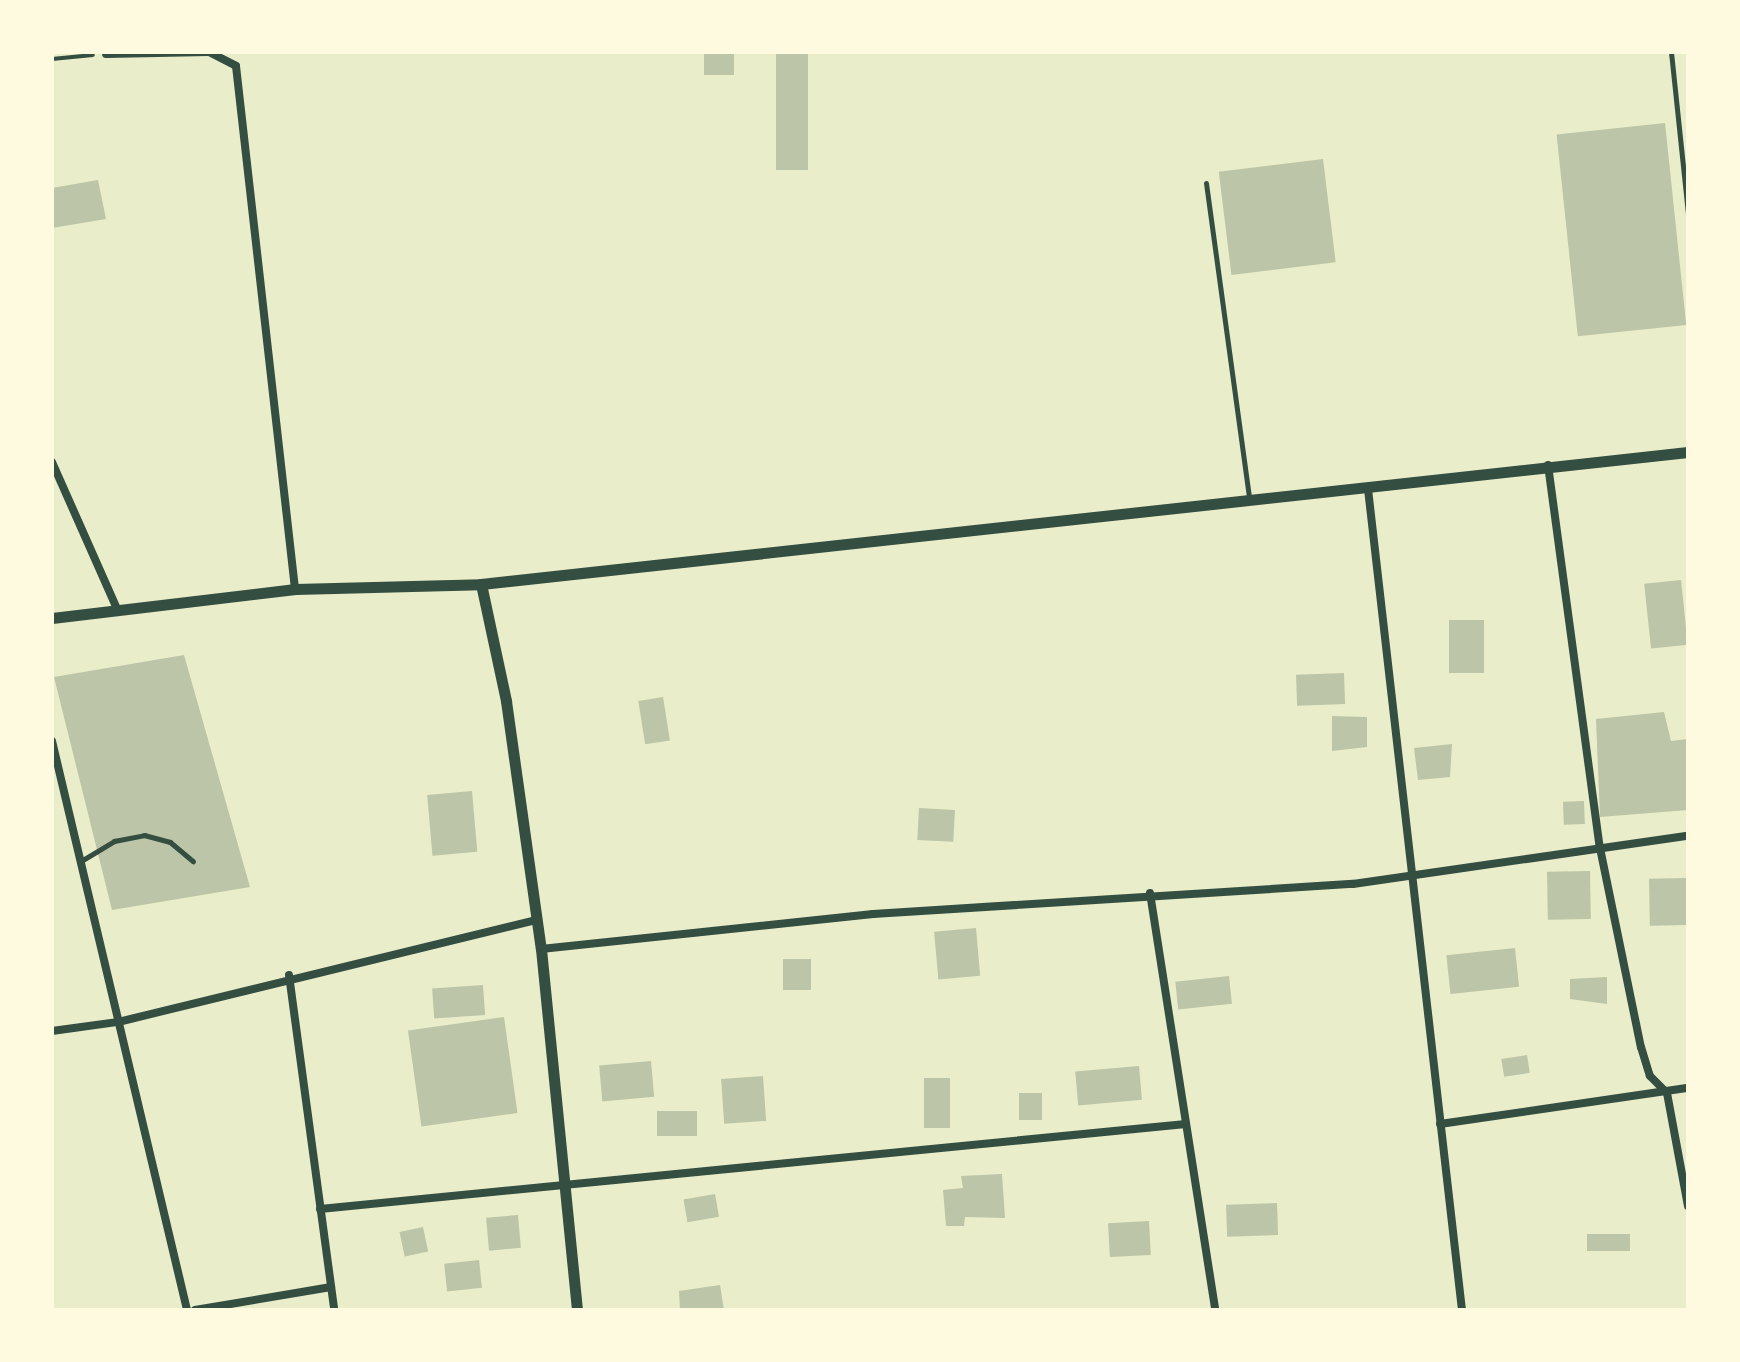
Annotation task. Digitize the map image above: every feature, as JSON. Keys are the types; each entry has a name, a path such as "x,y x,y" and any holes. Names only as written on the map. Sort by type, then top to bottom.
{"street":[{"path":"106,54 209,52 236,66 295,589"},
{"path":"52,618 295,589 481,584 1249,499 1368,489 1548,464 1688,452"},
{"path":"52,462 118,611"},
{"path":"1548,464 1600,848 1641,1047 1650,1076 1667,1093 1688,1206"},
{"path":"1368,489 1462,1310"},
{"path":"481,584 506,701 541,949 562,1185 577,1310"},
{"path":"52,741 187,1310"},
{"path":"541,949 1150,893 1411,877 1688,836"},
{"path":"1150,893 1215,1310"},
{"path":"52,1031 118,1022 289,975 536,920"},
{"path":"289,975 334,1310"},
{"path":"1440,1124 1688,1088"},
{"path":"320,1209 1186,1124"},
{"path":"195,1310 331,1287"}],"lane":[{"path":"1671,52 1688,214"},
{"path":"1206,183 1249,499"},
{"path":"80,862 114,841 144,835 170,842 193,861"}],"path":[{"path":"52,59 106,54"}],"building":[{"path":"704,52 734,52 734,75 704,75"},
{"path":"776,52 808,52 808,170 776,170"},
{"path":"1665,123 1686,325 1578,336 1557,134"},
{"path":"1323,159 1336,262 1231,275 1219,172"},
{"path":"98,180 106,219 52,228 52,188"},
{"path":"1681,580 1688,645 1651,649 1644,584"},
{"path":"1449,620 1484,620 1484,673 1449,673"},
{"path":"184,655 250,887 112,910 54,677"},
{"path":"1344,673 1345,704 1297,706 1296,675"},
{"path":"663,697 670,740 645,744 638,701"},
{"path":"1664,712 1671,741 1688,739 1688,810 1600,817 1596,719"},
{"path":"1332,716 1367,717 1367,747 1332,751"},
{"path":"1452,744 1450,777 1418,780 1414,748"},
{"path":"472,791 477,852 432,856 427,795"},
{"path":"1584,801 1585,824 1564,825 1563,802"},
{"path":"919,808 955,810 953,842 917,840"},
{"path":"1590,871 1591,919 1548,920 1547,872"},
{"path":"1687,878 1688,925 1650,926 1649,879"},
{"path":"976,928 980,976 938,979 934,932"},
{"path":"1515,948 1519,987 1450,994 1446,955"},
{"path":"783,959 811,959 811,990 783,990"},
{"path":"1229,976 1232,1004 1178,1009 1175,982"},
{"path":"1607,977 1607,1004 1570,999 1570,979"},
{"path":"483,985 485,1015 434,1018 432,989"},
{"path":"504,1017 517,1113 421,1127 408,1030"},
{"path":"1527,1055 1530,1073 1504,1077 1501,1059"},
{"path":"651,1061 654,1097 602,1101 599,1066"},
{"path":"1139,1066 1142,1100 1078,1105 1075,1072"},
{"path":"763,1076 766,1121 724,1124 721,1079"},
{"path":"924,1078 950,1078 950,1128 924,1128"},
{"path":"1019,1093 1042,1093 1042,1120 1019,1120"},
{"path":"657,1111 697,1111 697,1136 657,1136"},
{"path":"1002,1174 1005,1218 965,1217 964,1226 946,1226 943,1190 963,1188 961,1176"},
{"path":"715,1194 719,1217 687,1222 683,1200"},
{"path":"1277,1203 1278,1235 1227,1237 1226,1205"},
{"path":"518,1215 521,1248 489,1251 486,1218"},
{"path":"1149,1221 1151,1255 1110,1257 1108,1223"},
{"path":"423,1227 428,1251 405,1256 400,1232"},
{"path":"1587,1234 1630,1234 1630,1251 1587,1251"},
{"path":"479,1260 482,1288 447,1292 444,1264"},
{"path":"720,1285 724,1310 680,1310 679,1291"}]}
